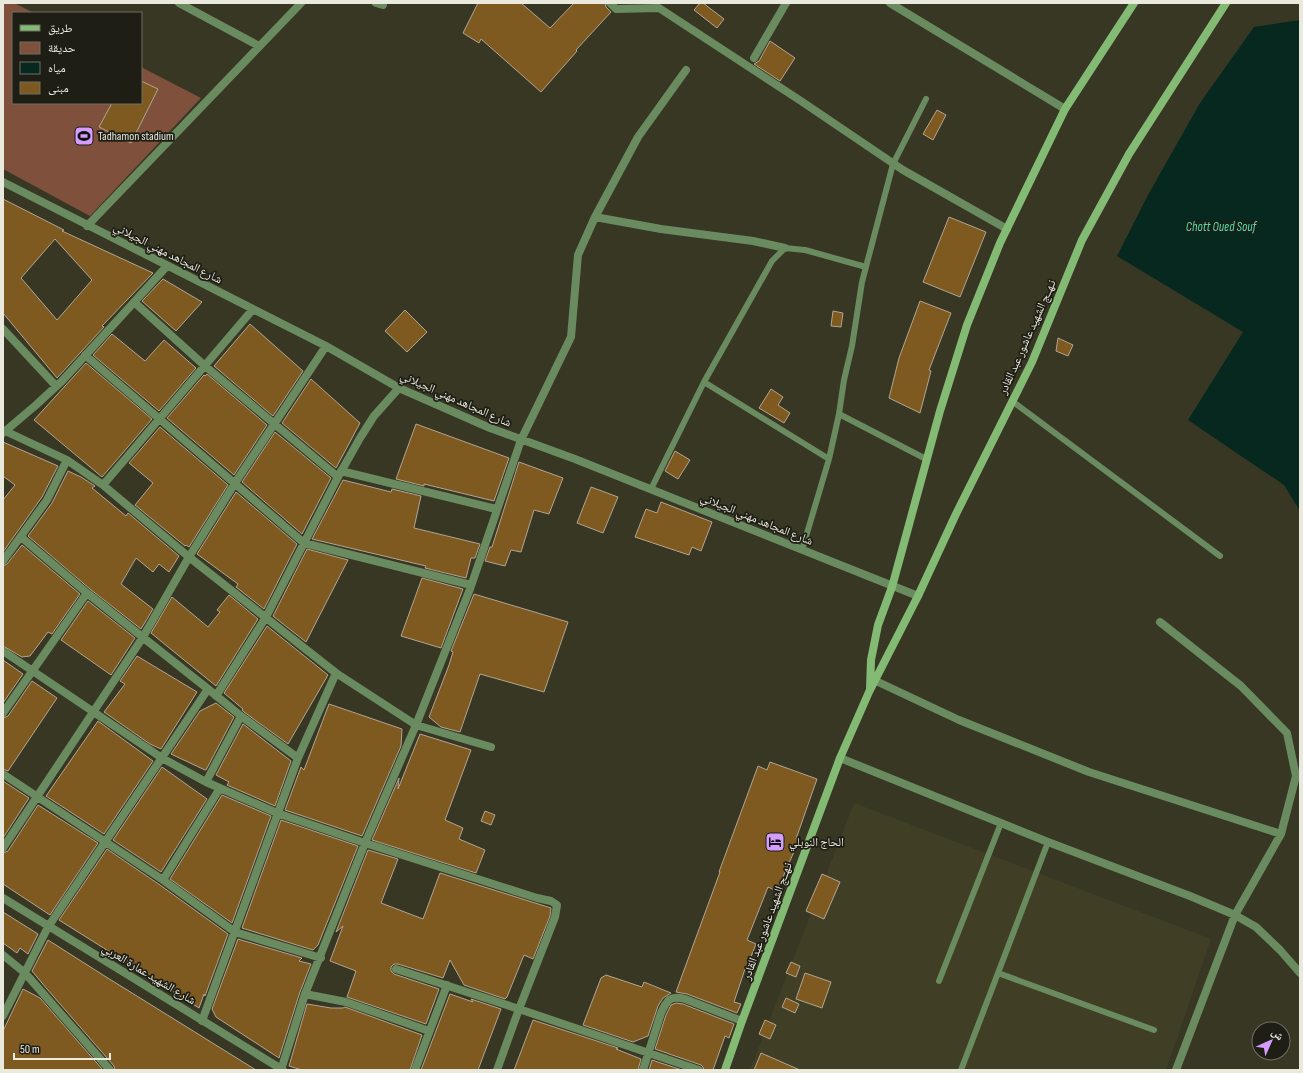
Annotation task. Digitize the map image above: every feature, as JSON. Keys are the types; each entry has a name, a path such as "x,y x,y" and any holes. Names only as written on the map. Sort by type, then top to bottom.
{"main road":[{"name":"نـهــج الشهيد عاشور عبد القادر","path":"869,692 874,643 878,625 892,587 926,460 967,325 1007,229 1065,110 1134,3"},
{"name":"نـهــج الشهيد عاشور عبد القادر","path":"725,1070 742,1020 840,758 869,692 876,681 918,596 956,514 1032,362 1082,240 1129,154 1226,3"}],"street":[{"path":"179,3 259,46"},
{"path":"87,226 301,3"},
{"path":"610,3 616,9 659,8 801,101 893,164 1007,229"},
{"path":"754,58 786,3"},
{"path":"890,3 1065,110"},
{"path":"281,1070 306,994 320,958 366,843 416,725 471,585 521,440 571,337 578,255 595,217 638,137 686,70"},
{"name":"شارع المجاهد مهني الجيلاني","path":"3,182 87,226 326,346 399,388 490,428 575,459 892,587 918,596"},
{"path":"595,217 661,229 753,241 785,248"},
{"path":"167,266 56,386 36,405 3,431 67,460 103,485 188,557 336,673 416,725 491,747"},
{"path":"134,302 205,366 274,424 339,474 496,509"},
{"path":"103,485 254,309"},
{"path":"3,329 56,386"},
{"path":"3,848 36,796 143,637 188,557 326,346"},
{"path":"85,355 304,543 471,585"},
{"path":"216,696 266,617 339,474 374,416 399,388"},
{"path":"3,561 46,500 67,460"},
{"path":"21,537 241,716 298,758"},
{"path":"3,713 87,592"},
{"path":"1160,622 1241,686 1287,733 1296,776 1281,834 1234,915 1176,1070"},
{"path":"3,651 162,758 206,782 277,813 530,896 551,901 557,905 555,917 518,1009 497,1070"},
{"path":"202,1021 298,758 336,673"},
{"path":"876,681 958,720 1089,772 1281,834"},
{"path":"3,1016 48,927 208,689"},
{"path":"206,782 241,716"},
{"path":"840,758 1048,842 1190,896 1234,915 1256,927 1280,950 1300,973"},
{"path":"3,774 162,880 235,932 320,958"},
{"path":"162,880 220,788"},
{"name":"شارع الشهيد عمارة العربي","path":"3,899 281,1070"},
{"path":"3,955 25,973 110,1070"},
{"path":"396,969 699,1070"},
{"path":"415,1070 447,985"},
{"path":"306,994 346,1002 429,1031"},
{"path":"643,1070 661,1013 670,998 677,997 685,999 742,1020"}],"lane":[{"path":"802,550 829,459 852,346 862,282 893,164 926,99"},
{"path":"651,490 704,382 772,261 785,248 805,250 866,267"},
{"path":"704,382 829,459"},
{"path":"1012,401 1220,556"},
{"path":"839,414 926,460"},
{"path":"939,981 1001,823"},
{"path":"961,1070 1048,842"},
{"path":"998,972 1154,1030"}],"shaded area":[{"path":"854,803 1211,939 1166,1070 750,1070"}],"green space":[{"name":"Tadhamon stadium","path":"3,3 14,3 32,12 12,12 12,104 142,104 142,68 201,98 90,216 3,169"}],"water":[{"name":"Chott Oued Souf","path":"1300,20 1300,511 1284,485 1188,420 1243,332 1117,256 1148,195 1200,103 1254,27"}],"building":[{"path":"478,3 521,3 550,28 574,3 605,3 606,7 611,12 576,50 577,51 541,92 481,39 479,43 463,33"},
{"path":"700,3 703,3 724,19 717,28 694,10"},
{"path":"770,41 795,58 780,81 754,64 759,61"},
{"path":"142,81 158,89 131,143 99,127 111,104 142,104"},
{"path":"937,110 946,115 933,140 923,134"},
{"path":"3,199 64,230 62,231 153,273 102,326 104,327 57,378 3,313","holes":["55,239 92,280 57,320 21,278"]},
{"path":"949,217 986,232 960,297 923,282"},
{"path":"163,279 202,302 176,331 142,301"},
{"path":"920,301 951,313 929,370 931,371 920,413 889,398 899,358"},
{"path":"405,310 427,332 407,352 385,331"},
{"path":"833,311 843,313 841,327 831,326"},
{"path":"250,324 303,371 273,416 214,366"},
{"path":"112,334 145,361 164,340 196,368 159,411 93,355"},
{"path":"1058,338 1073,345 1068,356 1056,351"},
{"path":"86,363 152,419 102,477 34,420"},
{"path":"207,374 267,425 234,475 167,418 204,375 205,376"},
{"path":"311,379 360,423 336,468 282,423"},
{"path":"771,389 783,397 778,405 790,413 784,423 759,408"},
{"path":"416,424 509,458 494,501 424,484 424,486 396,479"},
{"path":"160,427 228,485 189,547 186,545 185,546 135,505 153,483 129,463"},
{"path":"275,432 331,478 302,534 242,482"},
{"path":"3,442 58,466 42,497 3,552 3,500 15,485 3,476"},
{"path":"675,451 690,460 678,479 665,471"},
{"path":"519,462 563,478 549,514 534,510 521,552 511,550 505,566 485,561 490,547 492,547"},
{"path":"68,471 95,486 92,488 126,516 128,513 179,556 169,572 159,564 153,572 136,558 121,584 153,609 141,629 90,589 28,536 52,503"},
{"path":"343,480 391,492 392,489 421,496 414,528 480,544 475,558 471,558 466,578 425,568 426,566 312,539"},
{"path":"591,487 618,497 603,533 577,523"},
{"path":"236,492 297,544 264,609 236,587 238,584 197,554"},
{"path":"661,502 712,522 701,551 692,547 689,555 635,537 646,509 657,513"},
{"path":"22,545 80,594 52,634 48,632 30,656 22,657 3,646 3,566 7,564"},
{"path":"307,549 348,560 306,642 273,616"},
{"path":"422,578 463,589 441,648 401,636"},
{"path":"474,594 568,622 544,692 480,674 460,732 441,727 429,717 449,665 453,652 451,651"},
{"path":"229,595 258,619 216,686 151,633 172,597 208,627 220,612 217,610"},
{"path":"88,601 135,638 111,675 61,640"},
{"path":"267,626 328,675 288,744 244,712 242,710 243,709 224,693"},
{"path":"137,656 197,692 161,749 150,744 104,712 125,684 120,681"},
{"path":"3,660 23,674 3,703"},
{"path":"32,681 57,698 8,771 3,769 3,718 8,716"},
{"path":"216,703 234,717 206,770 171,754 200,711"},
{"path":"329,704 402,729 401,746 362,836 285,810 301,767 304,770"},
{"path":"98,721 153,761 104,834 46,796"},
{"path":"243,724 291,761 275,806 227,785 229,782 216,775"},
{"path":"420,734 471,750 445,820 463,828 459,839 485,850 476,873 372,840 399,778 398,789"},
{"path":"770,762 817,779 796,839 799,840 777,891 768,887 747,940 756,944 747,967 746,966 734,1002 741,1004 737,1013 687,994 676,992 758,766 767,770"},
{"path":"162,767 207,799 161,872 113,840"},
{"path":"3,781 29,798 3,838"},
{"path":"222,795 271,816 232,923 170,879"},
{"path":"38,805 98,843 50,915 3,884 3,853 8,851"},
{"path":"485,811 495,815 491,825 481,821"},
{"path":"281,820 358,846 318,945 313,950 242,928"},
{"path":"107,849 228,934 205,996 204,994 199,1008 59,920"},
{"path":"368,850 398,859 381,903 423,919 440,873 551,908 550,916 533,959 524,955 505,999 464,985 450,960 443,978 398,964 394,964 391,967 391,971 394,974 439,989 426,1024 347,997 356,971 330,961 343,926 336,932"},
{"path":"822,874 840,882 824,919 806,911"},
{"path":"3,912 38,934 28,954 20,948 17,953 3,943"},
{"path":"238,939 302,958 299,961 311,964 300,992 279,1058 216,1017 212,1009"},
{"path":"48,940 256,1070 115,1070 114,1066 32,971"},
{"path":"791,962 800,966 796,977 786,973"},
{"path":"805,973 831,982 822,1008 796,999"},
{"path":"606,975 642,987 644,982 671,993 663,998 658,1006 648,1036 633,1042 583,1025 601,978"},
{"path":"23,989 40,998 103,1070 3,1070 3,1031"},
{"path":"450,994 501,1009 478,1070 421,1070"},
{"path":"786,998 799,1004 795,1013 782,1007"},
{"path":"676,1003 683,1004 734,1024 729,1038 725,1036 713,1070 704,1070 701,1065 655,1049 666,1015 671,1005"},
{"path":"307,1004 331,1008 345,1007 422,1035 410,1070 302,1070 289,1066"},
{"path":"533,1020 618,1048 616,1049 641,1059 638,1070 514,1070"},
{"path":"765,1020 776,1025 770,1039 759,1034"},
{"path":"761,1053 800,1070 754,1070"},
{"path":"652,1060 682,1070 649,1070"}],"place":[{"name":"Tadhamon stadium","path":"84,136"},
{"name":"الحاج النوبلي","path":"775,842"}]}
